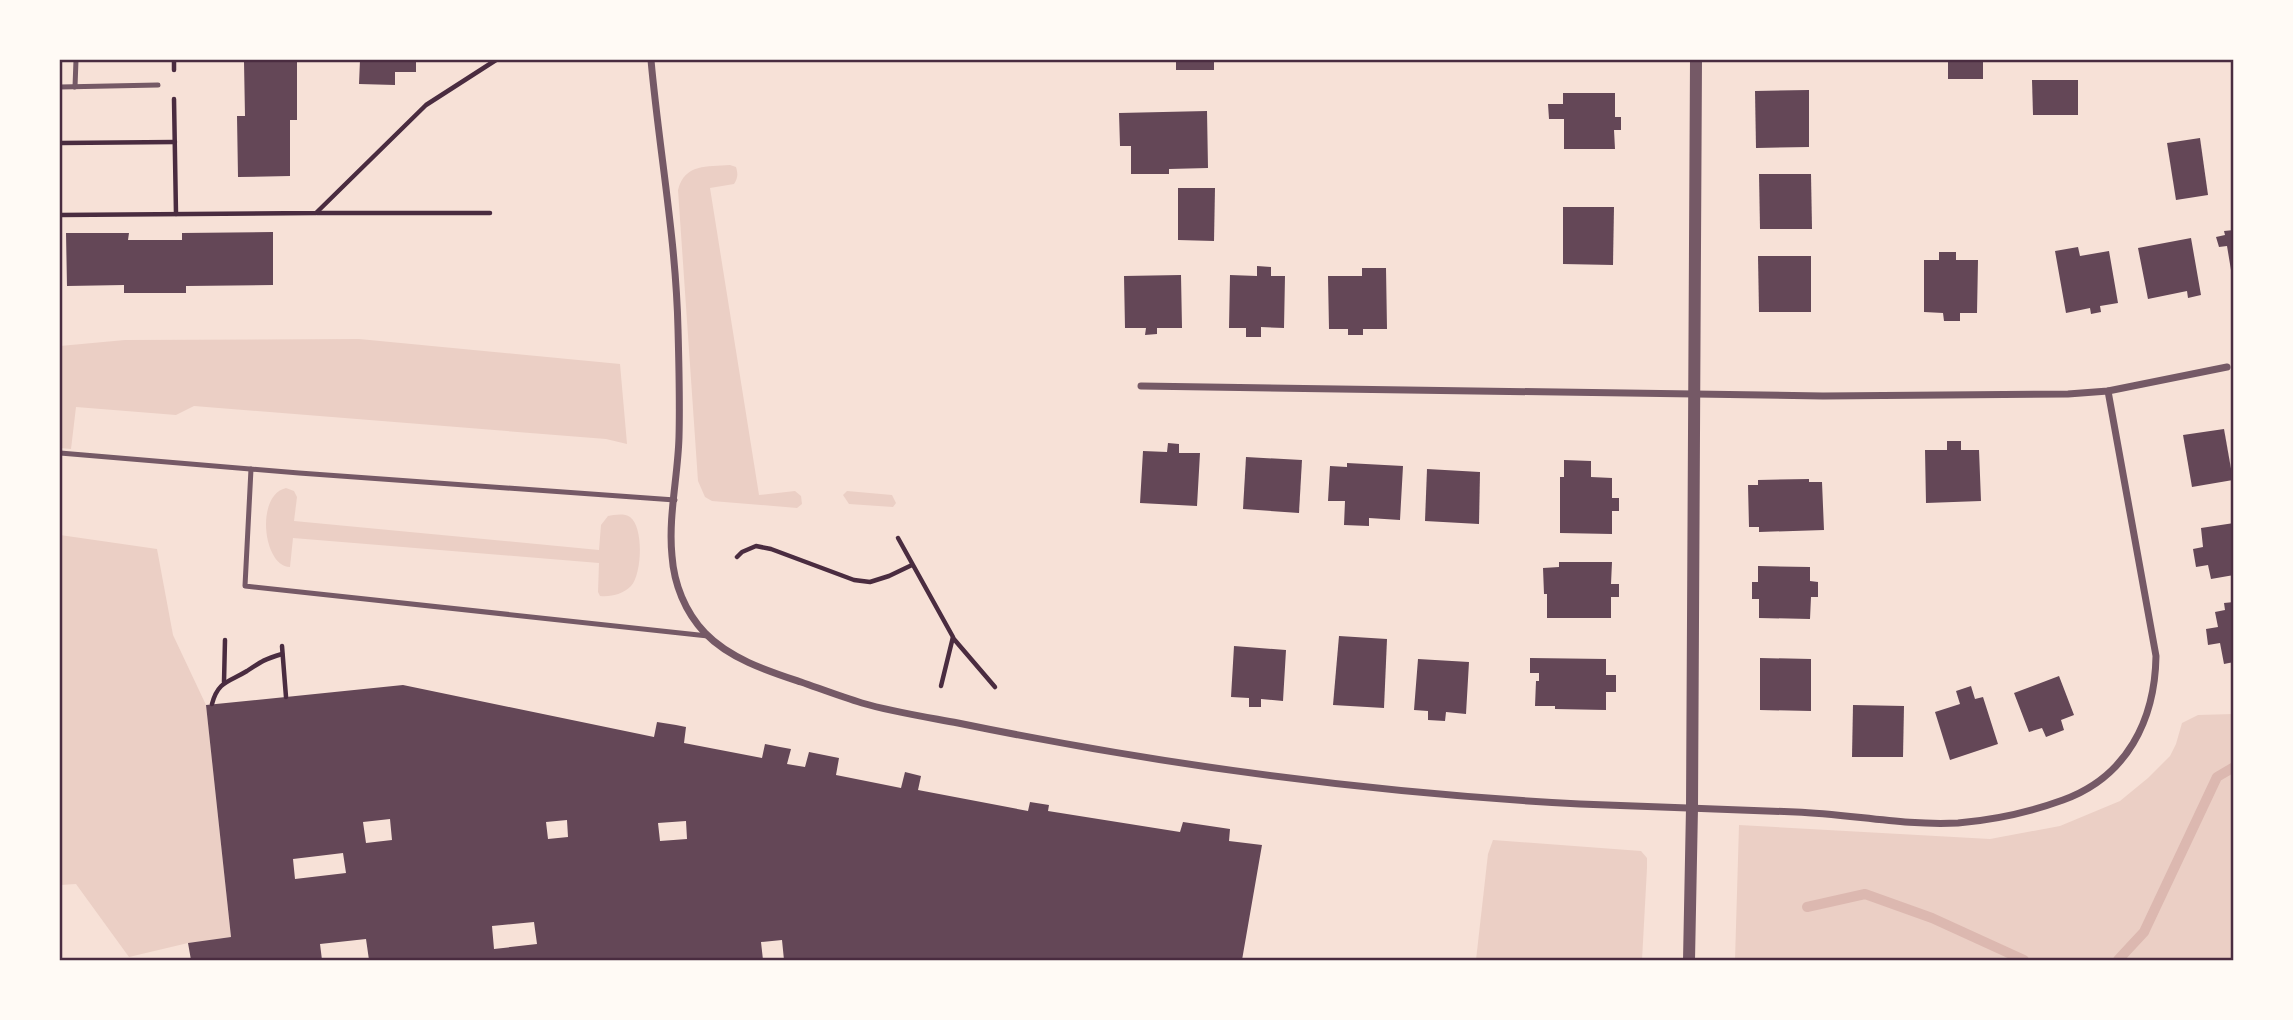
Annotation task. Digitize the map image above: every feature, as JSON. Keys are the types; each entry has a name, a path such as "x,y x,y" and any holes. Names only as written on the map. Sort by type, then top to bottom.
{"street":[{"path":"651,60 671,232 678,322 679,436 671,551 676,583 691,617 708,636 728,652 775,673 867,704 1010,734 1170,763 1391,789 1576,803 1806,812 1900,822 1956,823 2012,815 2069,798 2105,777 2128,753 2148,717 2155,683 2155,656 2108,391"},
{"path":"1689,961 1696,60"},
{"path":"1141,386 1693,394 2068,394 2108,391 2227,367"}],"lane":[{"path":"75,87 76,60"},
{"path":"60,87 158,85"},
{"path":"60,453 675,499"},
{"path":"251,469 245,586 708,636"}],"path":[{"path":"174,60 174,80"},
{"path":"316,213 426,105 496,60"},
{"path":"174,91 176,214"},
{"path":"60,143 175,142"},
{"path":"60,215 490,213"},
{"path":"898,538 953,637 995,687"},
{"path":"737,557 756,546 763,547 854,580 870,582 912,565"},
{"path":"941,686 953,637"},
{"path":"224,682 225,639"},
{"path":"282,646 286,697"},
{"path":"212,704 215,694 224,682 260,661 282,654"}],"shaded area":[{"path":"730,165 737,169 734,184 710,188 759,495 795,491 801,496 802,504 797,508 712,501 705,497 698,481 678,190 681,181 691,171"},
{"path":"359,339 620,364 627,444 606,439 194,406 176,415 76,407 71,449 60,448 60,346 125,340"},
{"path":"286,488 294,491 297,497 294,521 599,550 601,525 608,516 625,515 635,522 638,530 640,551 635,580 624,591 600,596 599,563 293,538 290,567 281,564 274,556 266,530 270,503 276,493"},
{"path":"847,491 892,495 896,503 893,507 849,504 843,495"},
{"path":"60,535 157,549 173,635 206,705 231,937 188,943 129,957 76,884 60,885"},
{"path":"2233,714 2233,960 1735,960 1739,825 1990,839 2060,826 2120,801 2148,778 2170,756 2182,723 2198,715"},
{"path":"1493,840 1641,851 1647,858 1642,960 1476,960 1488,854"}],"building":[{"path":"237,60 297,60 297,120 290,120 290,176 238,177 237,116 245,116 244,62"},
{"path":"360,60 416,60 416,72 395,72 395,85 359,84"},
{"path":"1176,60 1214,60 1214,70 1176,70"},
{"path":"1948,60 1983,60 1983,79 1948,79"},
{"path":"2032,80 2078,80 2078,115 2033,115"},
{"path":"1809,90 1809,147 1756,148 1755,91"},
{"path":"1563,93 1615,93 1615,117 1621,117 1621,130 1614,130 1615,149 1564,149 1564,119 1549,119 1548,104 1563,104"},
{"path":"1207,111 1208,168 1169,169 1169,174 1131,174 1131,146 1120,146 1119,113"},
{"path":"2200,138 2208,195 2176,200 2167,143"},
{"path":"1759,174 1811,174 1812,229 1760,229"},
{"path":"1178,188 1215,188 1214,241 1178,240"},
{"path":"1563,207 1614,207 1613,265 1563,264"},
{"path":"2234,230 2232,276 2227,246 2219,247 2216,237 2225,235 2224,231"},
{"path":"273,232 273,285 186,286 186,293 124,293 124,285 67,286 66,233 129,233 128,240 182,240 182,233"},
{"path":"2191,238 2201,295 2188,298 2187,291 2148,299 2138,248"},
{"path":"2078,247 2080,256 2109,251 2118,303 2100,306 2101,312 2091,314 2090,308 2066,313 2055,251"},
{"path":"1939,252 1956,252 1956,260 1978,260 1977,313 1960,313 1960,321 1944,321 1943,313 1924,312 1924,260 1939,260"},
{"path":"1758,256 1811,256 1811,312 1759,312"},
{"path":"1257,266 1271,267 1271,276 1285,276 1284,328 1261,327 1261,337 1246,337 1246,328 1229,328 1230,275 1257,276"},
{"path":"1362,268 1386,268 1387,329 1363,329 1363,335 1348,335 1348,329 1329,329 1328,276 1362,276"},
{"path":"1181,275 1182,328 1157,328 1157,334 1145,335 1146,328 1125,328 1124,276"},
{"path":"2224,429 2233,480 2192,487 2183,435"},
{"path":"1947,441 1961,441 1961,450 1979,450 1981,501 1926,503 1925,450 1947,450"},
{"path":"1168,443 1179,444 1179,453 1200,453 1197,506 1140,503 1143,451 1167,452"},
{"path":"1246,457 1302,460 1299,513 1243,509"},
{"path":"1564,460 1591,461 1591,477 1612,478 1612,498 1619,498 1619,511 1612,511 1612,534 1560,533 1560,477 1564,477"},
{"path":"1347,463 1403,466 1400,520 1369,518 1369,526 1344,525 1345,501 1328,501 1330,466 1347,467"},
{"path":"1427,469 1480,472 1479,524 1425,521"},
{"path":"1809,479 1809,482 1822,482 1824,530 1759,532 1759,527 1749,527 1748,485 1758,485 1758,480"},
{"path":"2234,523 2234,575 2211,579 2208,565 2196,567 2193,549 2203,547 2201,528"},
{"path":"1559,562 1612,562 1611,584 1619,584 1619,597 1611,597 1611,618 1547,618 1543,568 1559,567"},
{"path":"1758,566 1810,567 1810,581 1818,582 1818,597 1811,597 1810,619 1759,618 1759,599 1752,599 1752,582 1758,582"},
{"path":"2234,602 2234,662 2224,664 2220,643 2208,645 2206,629 2218,627 2215,612 2225,610 2224,603"},
{"path":"1339,636 1387,639 1384,708 1333,705"},
{"path":"1234,646 1286,650 1283,701 1261,699 1261,707 1249,707 1249,698 1231,697"},
{"path":"1530,658 1606,659 1606,675 1616,675 1616,692 1606,692 1606,710 1535,706 1539,673 1530,673"},
{"path":"1760,658 1811,659 1811,711 1760,710"},
{"path":"1418,659 1469,662 1466,714 1446,712 1445,721 1428,720 1428,711 1414,710"},
{"path":"2059,676 2074,715 2061,720 2064,730 2046,737 2042,728 2029,732 2014,693"},
{"path":"403,685 654,737 657,722 686,727 684,743 762,758 765,744 791,749 787,764 805,767 809,752 839,758 836,775 901,788 905,772 921,776 918,790 1028,811 1030,802 1049,805 1048,811 1180,832 1183,822 1230,829 1229,841 1262,845 1242,960 784,960 782,940 761,942 763,960 369,960 366,939 320,944 322,960 191,960 188,943 231,937 206,705","holes":["390,819 392,840 366,843 363,822","567,820 568,837 548,839 546,822","686,821 687,839 660,841 658,823","343,853 346,873 295,879 293,859","534,922 537,944 494,949 492,926"]},
{"path":"1971,686 1975,699 1983,697 1998,744 1950,760 1935,712 1960,704 1956,691"},
{"path":"1853,705 1904,706 1903,757 1852,757"}],"waterway":[{"path":"2118,960 2144,932 2217,777 2234,767"},
{"path":"1807,907 1865,894 1932,918 2024,960"}]}
